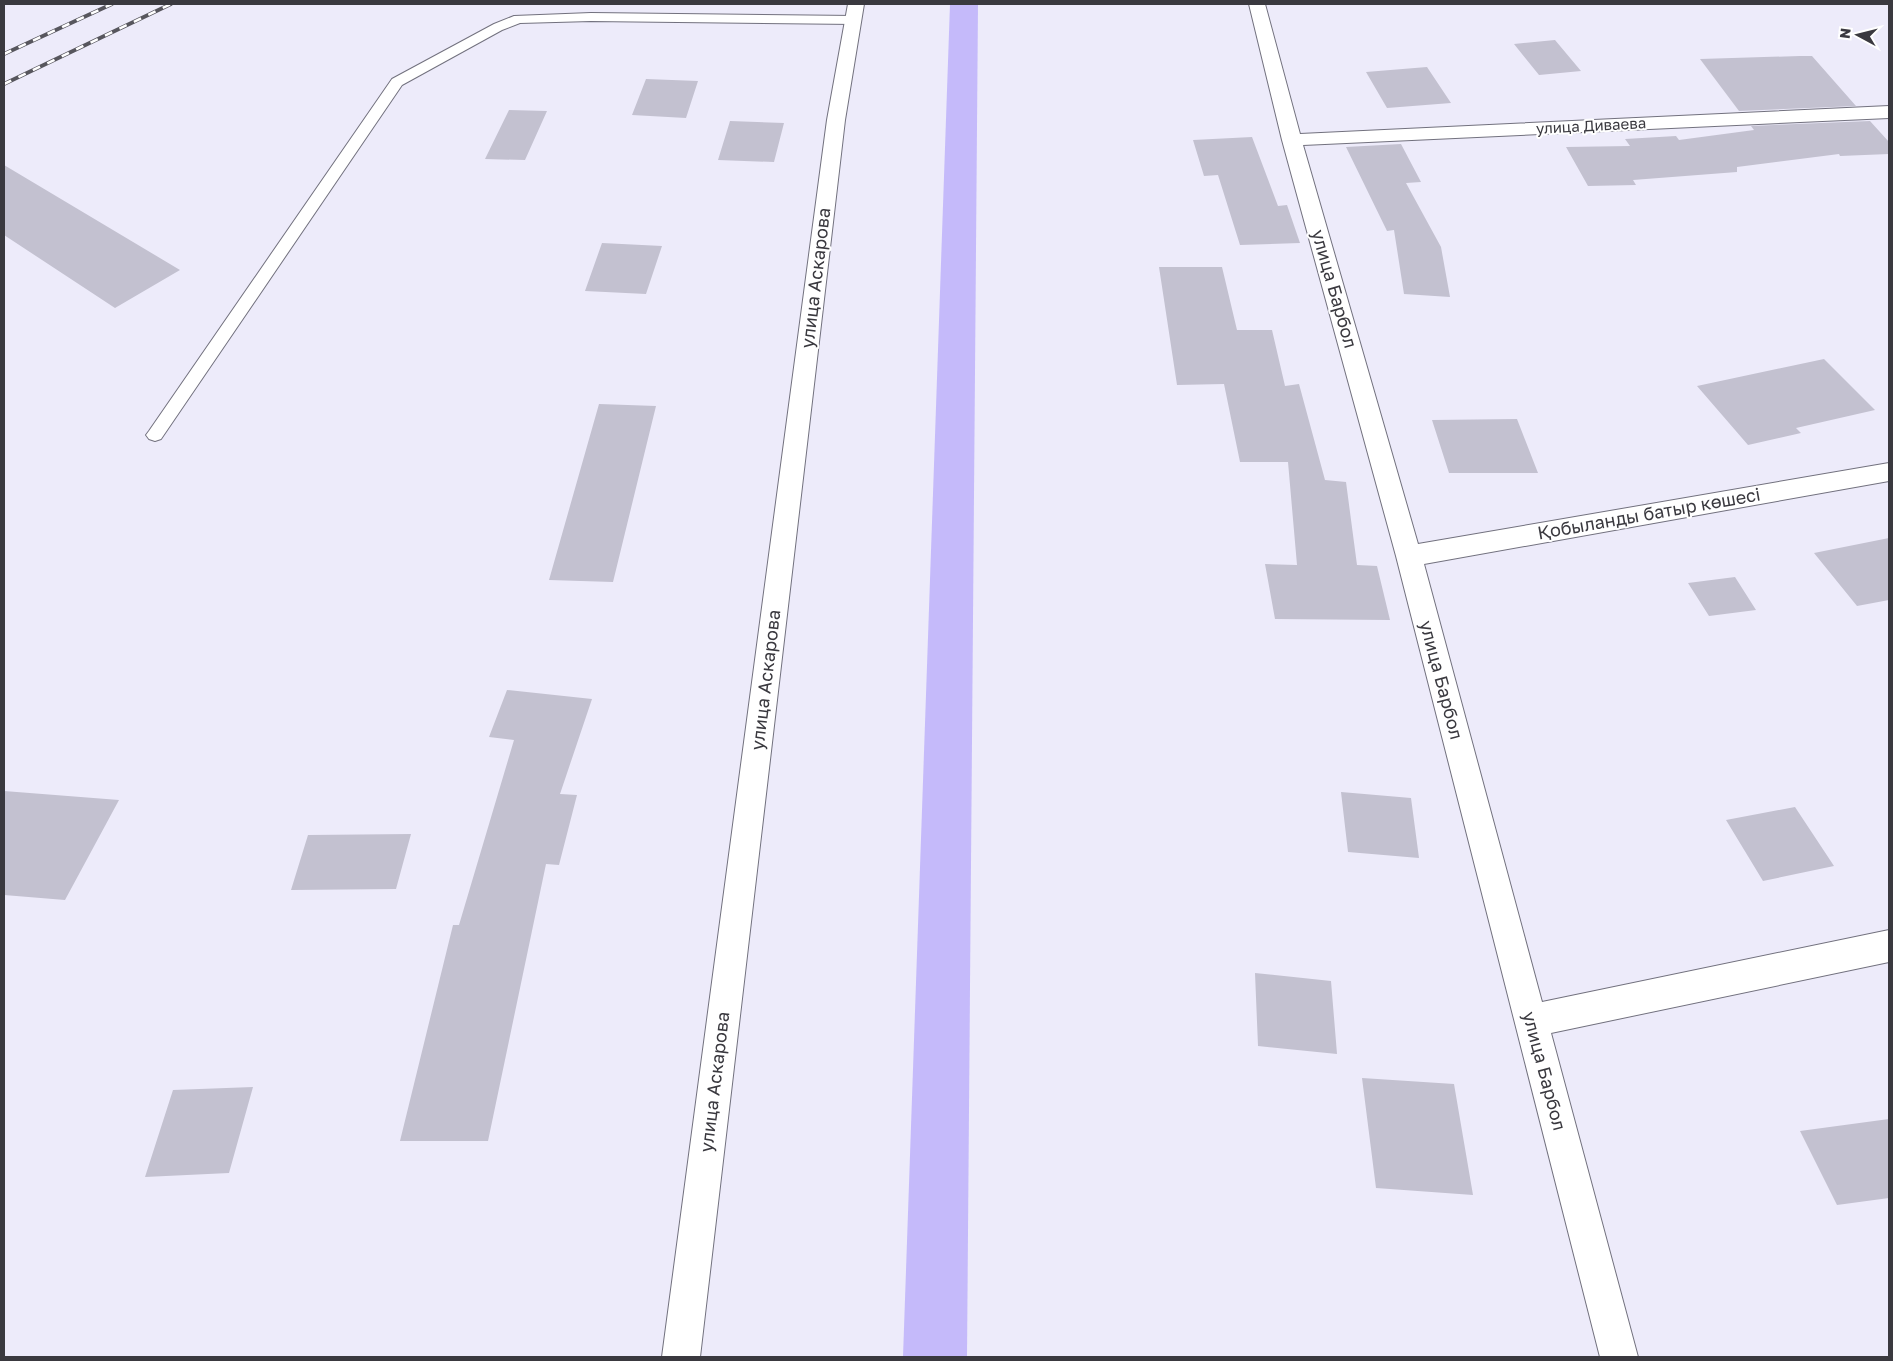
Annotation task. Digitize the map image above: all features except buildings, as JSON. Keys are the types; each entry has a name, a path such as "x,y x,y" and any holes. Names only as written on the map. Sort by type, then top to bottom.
{"street":[{"name":"улица Барбол","path":"1257,4 1292,140 1409,556 1619,1357"},
{"name":"улица Аскарова","path":"681,1357 836,120 855,12"},
{"name":"улица Диваева","path":"1292,140 1889,112"},
{"name":"Қобыланды батыр көшесі","path":"1409,556 1889,472"},
{"path":"1531,1021 1889,946"}],"lane":[{"path":"155,435 397,82 498,27 518,19 855,12"}],"waterway":[{"path":"935,1357 964,4"}],"railway":[{"path":"4,54 112,4"},
{"path":"4,84 171,4"}]}
